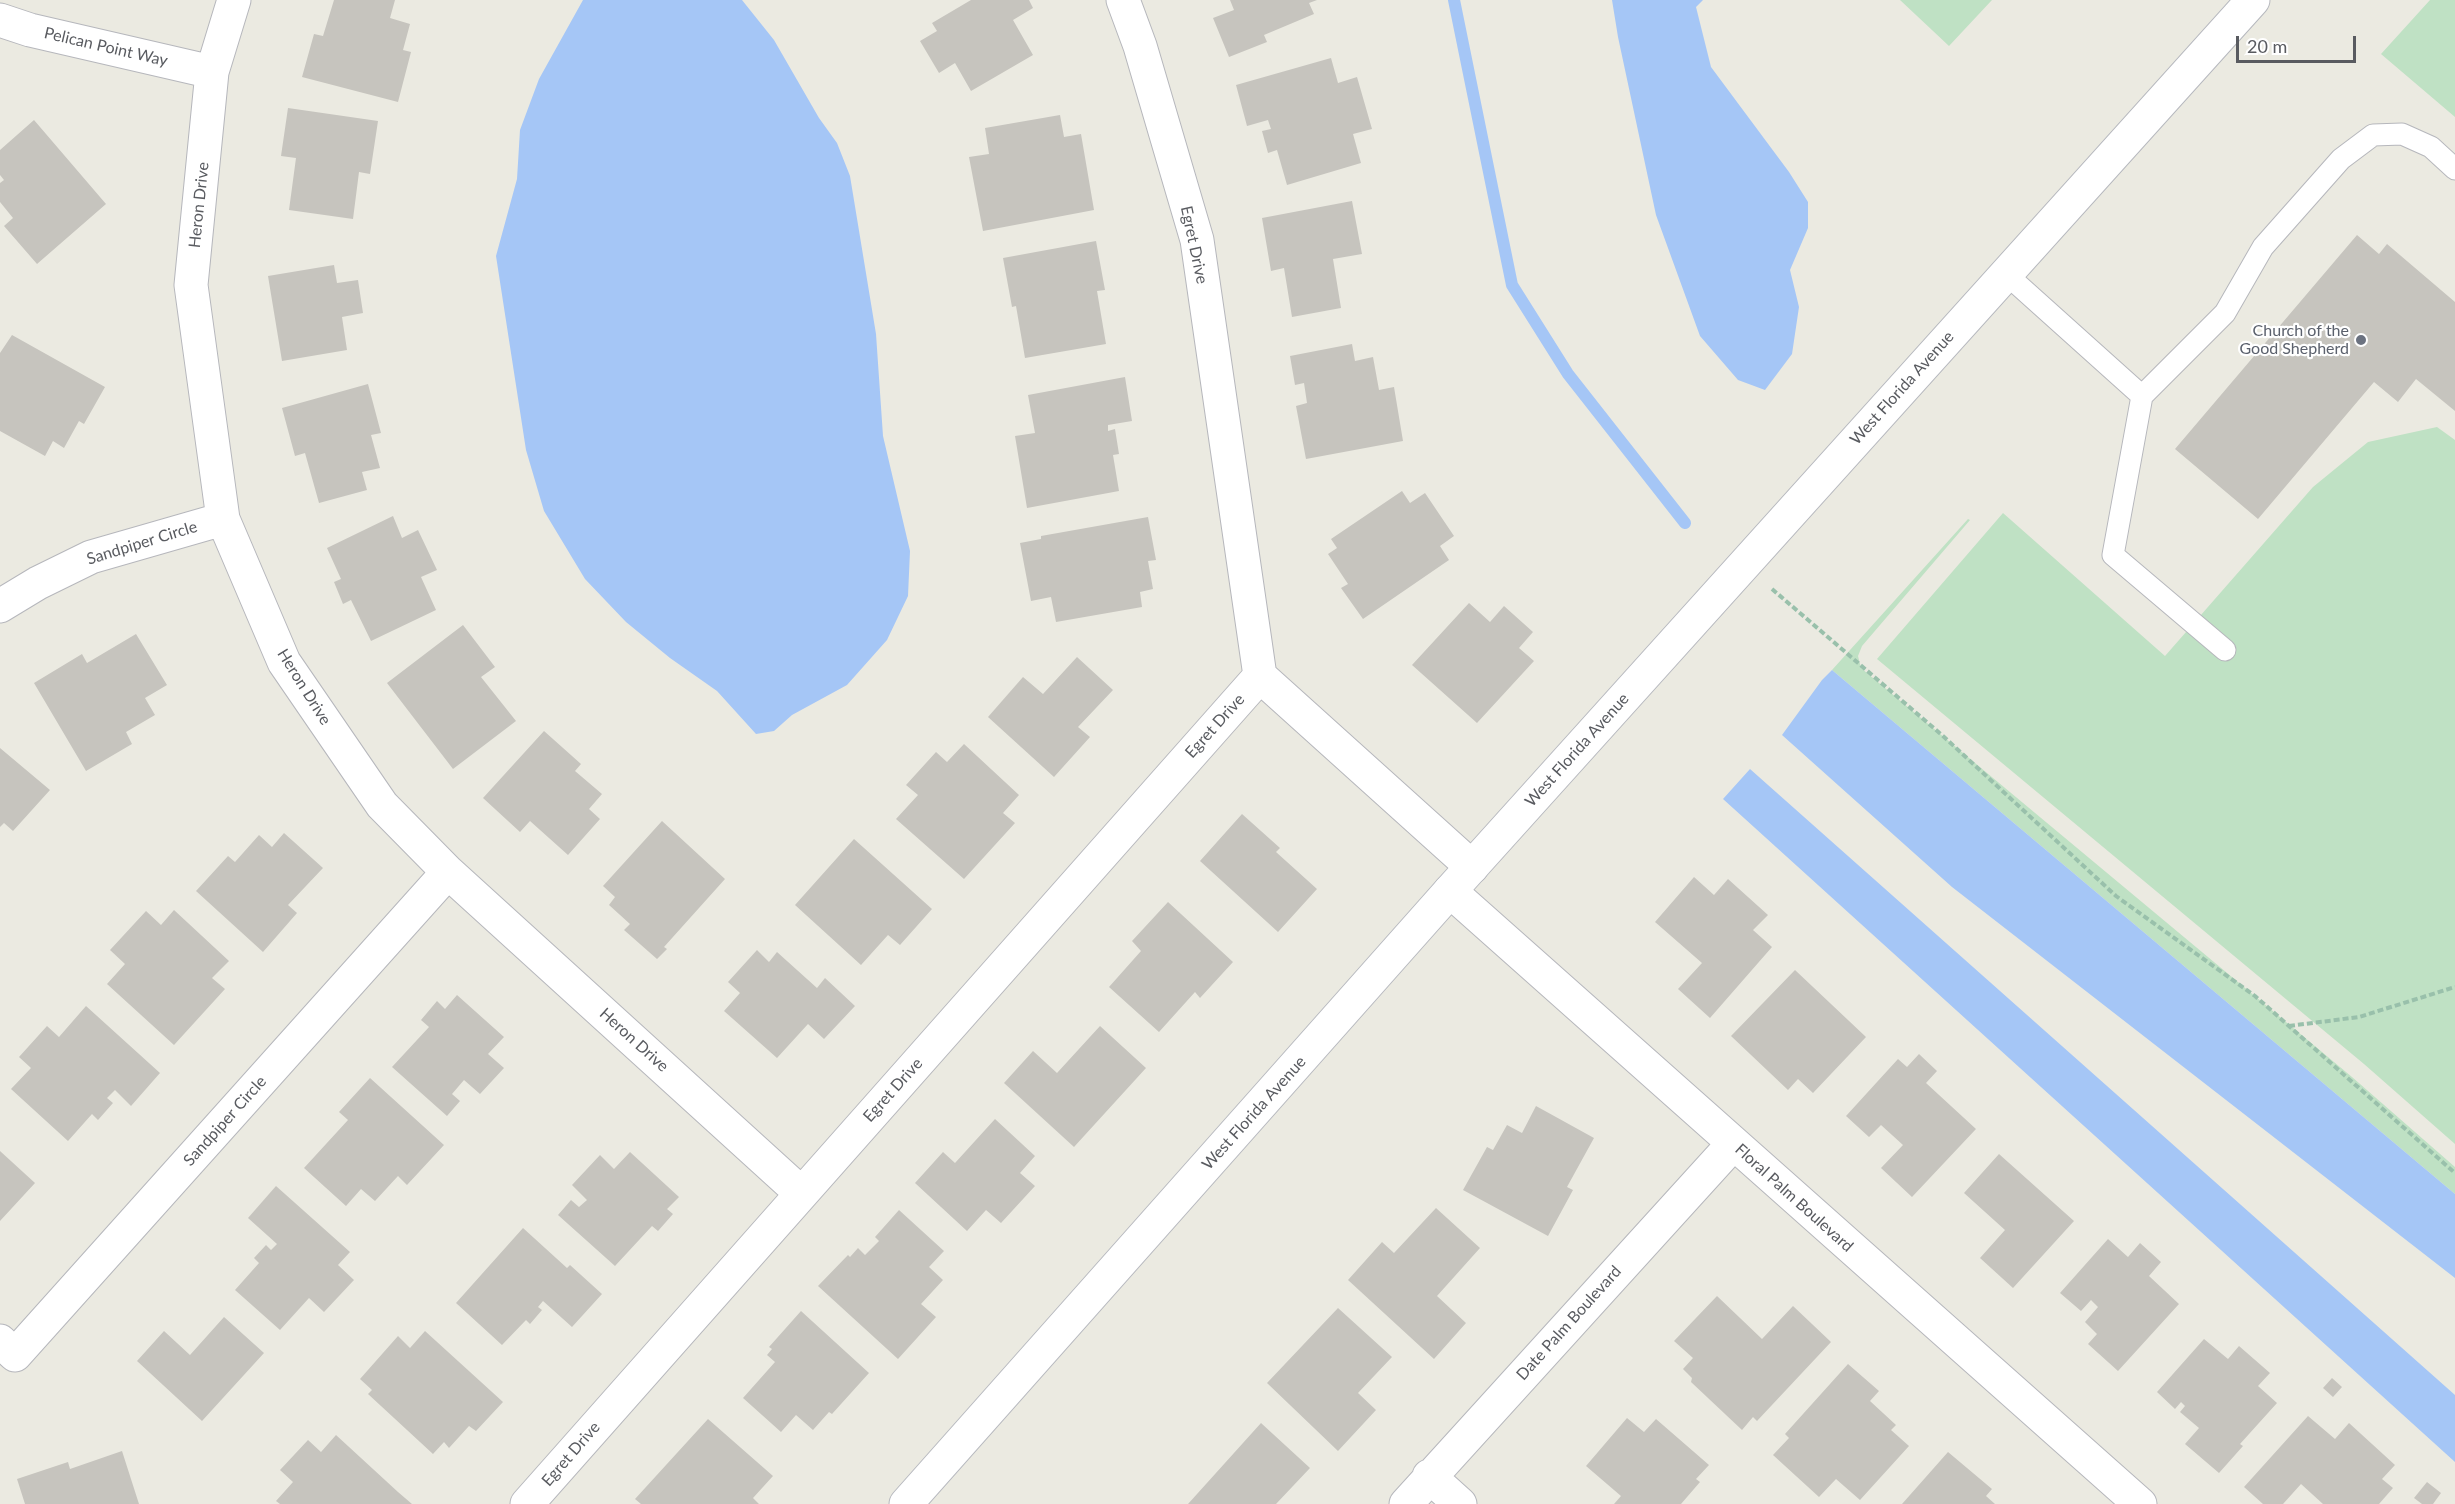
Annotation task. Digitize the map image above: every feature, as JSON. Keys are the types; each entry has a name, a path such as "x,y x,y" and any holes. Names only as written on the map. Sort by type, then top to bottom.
{"street":[{"name":"Heron Drive","path":"234,0 212,72 191,285 223,519 284,662 382,805 448,872 801,1193"},
{"name":"Egret Drive","path":"527,1504 1260,676 1197,240 1140,46 1123,0"},
{"name":"West Florida Avenue","path":"906,1504 1450,891 2253,0"},
{"name":"Pelican Point Way","path":"0,20 30,30 212,72"},
{"name":"Sandpiper Circle","path":"0,606 38,583 92,557 223,519"},
{"path":"1260,676 1472,867"},
{"name":"Sandpiper Circle","path":"0,1341 15,1355 448,872"},
{"name":"Floral Palm Boulevard","path":"1450,891 2140,1504"},
{"name":"Date Palm Boulevard","path":"1406,1504 1429,1476 1733,1144"},
{"path":"1429,1476 1460,1504"}],"lane":[{"path":"2225,650 2113,555 2142,396 2225,313 2263,247 2341,159 2373,135 2402,134 2431,147 2455,169"},
{"path":"2005,273 2142,396"}],"path":[{"path":"1744,564 1942,736 2116,896 2255,996 2455,1173"},
{"path":"2288,1026 2360,1017 2455,987"}],"green space":[{"path":"1900,0 1992,0 1949,46"},
{"path":"2430,0 2455,0 2455,117 2381,54"},
{"path":"2437,427 2455,440 2455,1144 2364,1064 1877,659 2003,513 2165,656 2313,487 2368,442"},
{"path":"1968,519 1970,520 1862,646 1858,656 1861,668 2352,1077 2455,1167 2455,1194 1832,670"}],"water":[{"path":"583,0 742,0 774,40 819,118 837,143 850,176 876,334 883,436 910,551 908,596 887,640 847,685 792,715 774,731 756,734 717,691 670,658 626,622 585,579 544,511 526,450 496,256 517,179 520,130 539,79"},
{"path":"1612,0 1703,0 1696,7 1711,67 1789,172 1808,202 1808,228 1790,270 1799,307 1792,354 1765,390 1738,380 1700,336 1656,215"},
{"path":"1832,670 2455,1194 2455,1278 1952,887 1782,735 1822,680"},
{"path":"1750,769 2455,1395 2455,1462 1723,799"}],"building":[{"path":"334,0 395,0 390,18 410,24 403,50 411,52 398,102 302,77 314,34 323,36"},
{"path":"971,0 1029,0 1033,8 1013,20 1033,55 971,91 955,63 939,73 920,41 937,31 932,23"},
{"path":"1230,0 1317,0 1309,3 1314,14 1264,35 1267,42 1229,57 1213,18 1234,10"},
{"path":"1331,58 1338,83 1357,77 1372,129 1353,134 1361,163 1287,185 1277,150 1268,153 1262,131 1271,129 1268,120 1247,126 1236,85"},
{"path":"288,108 378,121 370,174 359,172 353,219 289,210 296,158 281,156"},
{"path":"1060,115 1064,137 1081,134 1094,210 983,231 969,157 989,154 985,128"},
{"path":"34,120 106,204 37,264 4,226 13,218 0,202 0,183 4,180 0,175 0,150"},
{"path":"1352,201 1362,254 1333,259 1341,308 1292,317 1284,268 1271,271 1262,218"},
{"name":"Church of the Good Shepherd","path":"2357,235 2379,254 2387,244 2455,302 2455,411 2416,379 2398,402 2374,382 2258,519 2175,449"},
{"path":"1096,241 1105,290 1097,291 1106,344 1025,358 1016,306 1012,307 1003,258"},
{"path":"334,265 337,283 358,280 363,313 342,317 347,350 282,361 268,276"},
{"path":"12,335 105,387 84,424 79,421 64,448 53,441 45,456 0,431 0,353"},
{"path":"1352,344 1355,361 1373,357 1379,390 1394,387 1403,441 1306,459 1296,406 1307,403 1304,383 1295,385 1290,356"},
{"path":"1125,377 1132,421 1108,425 1108,431 1115,429 1119,454 1113,455 1119,491 1027,508 1015,436 1035,433 1028,395"},
{"path":"368,384 381,433 371,435 380,468 362,472 367,490 319,503 305,453 295,456 282,408"},
{"path":"1402,491 1410,503 1425,493 1454,536 1440,546 1449,560 1363,619 1341,588 1348,584 1328,554 1337,548 1331,539"},
{"path":"393,516 402,538 418,530 437,570 421,577 436,610 371,641 351,600 343,604 334,582 341,579 327,548"},
{"path":"1148,517 1156,560 1148,561 1153,589 1140,592 1142,607 1056,622 1051,597 1031,601 1020,543 1041,539 1041,536"},
{"path":"1469,603 1490,622 1504,606 1533,632 1519,648 1534,661 1477,723 1412,665"},
{"path":"463,625 495,667 481,677 516,721 453,769 387,683"},
{"path":"136,634 167,685 145,698 155,715 126,732 132,744 86,771 34,683 82,654 87,663"},
{"path":"1077,657 1113,690 1078,727 1090,737 1054,777 988,717 1023,677 1043,694"},
{"path":"544,731 581,764 575,771 602,794 589,809 600,819 568,855 530,821 520,832 483,798"},
{"path":"964,744 1019,795 1003,813 1015,823 964,879 896,819 918,795 906,785 936,752 947,762"},
{"path":"0,748 50,790 13,831 4,823 0,827"},
{"path":"1242,814 1280,848 1276,852 1317,889 1278,932 1200,861"},
{"path":"662,821 725,879 664,947 667,949 657,959 624,930 630,924 609,905 615,897 603,886"},
{"path":"284,833 323,868 288,905 297,913 263,952 196,891 228,856 235,862 259,835 272,847"},
{"path":"854,839 932,909 900,945 888,935 861,965 795,905"},
{"path":"1694,877 1714,895 1728,879 1768,915 1753,930 1772,947 1710,1018 1678,989 1702,963 1655,922"},
{"path":"1168,902 1233,962 1200,998 1195,992 1159,1032 1109,987 1141,951 1132,941"},
{"path":"174,910 229,961 212,978 225,989 174,1045 107,984 125,964 110,950 146,911 161,925"},
{"path":"757,950 769,962 777,952 817,988 825,978 855,1006 824,1039 808,1024 777,1058 724,1011 740,993 728,982"},
{"path":"1795,970 1866,1037 1813,1093 1798,1079 1788,1090 1731,1036"},
{"path":"457,995 504,1037 488,1054 504,1068 480,1094 464,1080 452,1094 460,1101 447,1116 392,1067 429,1027 421,1020 437,1001 445,1009"},
{"path":"86,1006 160,1073 131,1106 115,1090 107,1098 113,1103 98,1120 92,1114 68,1141 11,1089 31,1068 19,1057 47,1026 59,1037"},
{"path":"1100,1026 1146,1068 1074,1147 1004,1083 1033,1051 1057,1073"},
{"path":"1919,1054 1937,1071 1926,1083 1976,1129 1912,1197 1881,1168 1903,1145 1881,1125 1869,1137 1846,1116 1898,1059 1907,1067"},
{"path":"370,1078 444,1145 407,1185 398,1176 375,1201 361,1189 346,1206 304,1168 348,1120 339,1112"},
{"path":"1536,1106 1594,1138 1567,1187 1573,1190 1548,1236 1463,1190 1487,1147 1493,1150 1507,1125 1522,1133"},
{"path":"995,1119 1035,1156 1020,1173 1035,1186 1001,1223 986,1210 967,1231 915,1183 943,1152 955,1163"},
{"path":"0,1151 35,1183 0,1221"},
{"path":"630,1152 679,1197 667,1209 673,1214 658,1231 652,1226 615,1266 558,1215 571,1200 579,1207 587,1200 572,1185 600,1155 614,1169"},
{"path":"1999,1154 2074,1221 2013,1288 1980,1258 2005,1230 1964,1193"},
{"path":"276,1186 350,1252 338,1265 354,1280 324,1312 309,1298 280,1330 235,1290 259,1263 254,1258 266,1245 271,1250 277,1244 248,1218"},
{"path":"1436,1208 1480,1248 1437,1296 1466,1323 1434,1359 1348,1280 1382,1242 1394,1253"},
{"path":"899,1210 944,1251 929,1267 943,1280 921,1304 936,1317 898,1359 818,1286 848,1255 850,1257 858,1248 865,1255 879,1241 875,1237"},
{"path":"523,1228 567,1268 570,1265 602,1294 572,1327 543,1301 538,1307 542,1310 530,1324 526,1320 502,1345 456,1303"},
{"path":"2108,1239 2128,1257 2140,1243 2161,1262 2149,1276 2179,1304 2118,1371 2088,1344 2097,1334 2085,1322 2098,1307 2091,1300 2081,1311 2060,1293"},
{"path":"1717,1296 1762,1339 1793,1306 1831,1342 1757,1421 1753,1417 1742,1430 1691,1382 1692,1378 1683,1369 1693,1358 1674,1341"},
{"path":"1338,1308 1392,1357 1358,1393 1376,1410 1338,1451 1267,1383"},
{"path":"801,1311 869,1373 832,1414 829,1412 813,1430 796,1415 781,1432 743,1398 775,1362 767,1355 772,1349 769,1347"},
{"path":"224,1317 264,1353 202,1421 137,1361 164,1331 190,1355"},
{"path":"425,1331 503,1402 476,1431 469,1426 449,1448 444,1442 433,1454 368,1394 372,1390 360,1379 398,1336 410,1348"},
{"path":"2204,1339 2228,1359 2239,1346 2270,1373 2258,1386 2277,1403 2240,1444 2243,1446 2219,1473 2185,1444 2199,1428 2180,1412 2185,1406 2181,1402 2175,1409 2157,1392"},
{"path":"1848,1364 1879,1391 1870,1401 1896,1425 1891,1430 1909,1446 1860,1500 1836,1479 1819,1497 1773,1455 1789,1438 1785,1434"},
{"path":"2332,1378 2342,1387 2333,1397 2323,1388"},
{"path":"2308,1416 2335,1439 2349,1423 2395,1465 2382,1479 2393,1488 2379,1504 2323,1504 2301,1484 2283,1504 2263,1504 2244,1487"},
{"path":"1627,1418 1644,1432 1656,1419 1709,1465 1696,1479 1700,1482 1681,1504 1614,1504 1621,1496 1586,1466"},
{"path":"708,1419 773,1476 753,1498 759,1504 641,1504 635,1499"},
{"path":"1261,1423 1310,1468 1276,1504 1188,1504"},
{"path":"336,1435 412,1504 280,1504 276,1501 293,1482 280,1470 308,1440 321,1452"},
{"path":"122,1451 139,1504 25,1504 17,1479 68,1462 70,1469"},
{"path":"1948,1452 1992,1489 1986,1496 1995,1504 1902,1504"},
{"path":"2427,1482 2441,1493 2433,1504 2422,1504 2414,1498"}],"waterway":[{"path":"1454,0 1512,285 1568,374 1685,523"}],"place":[{"name":"Church of the Good Shepherd","path":"2361,340"}]}
